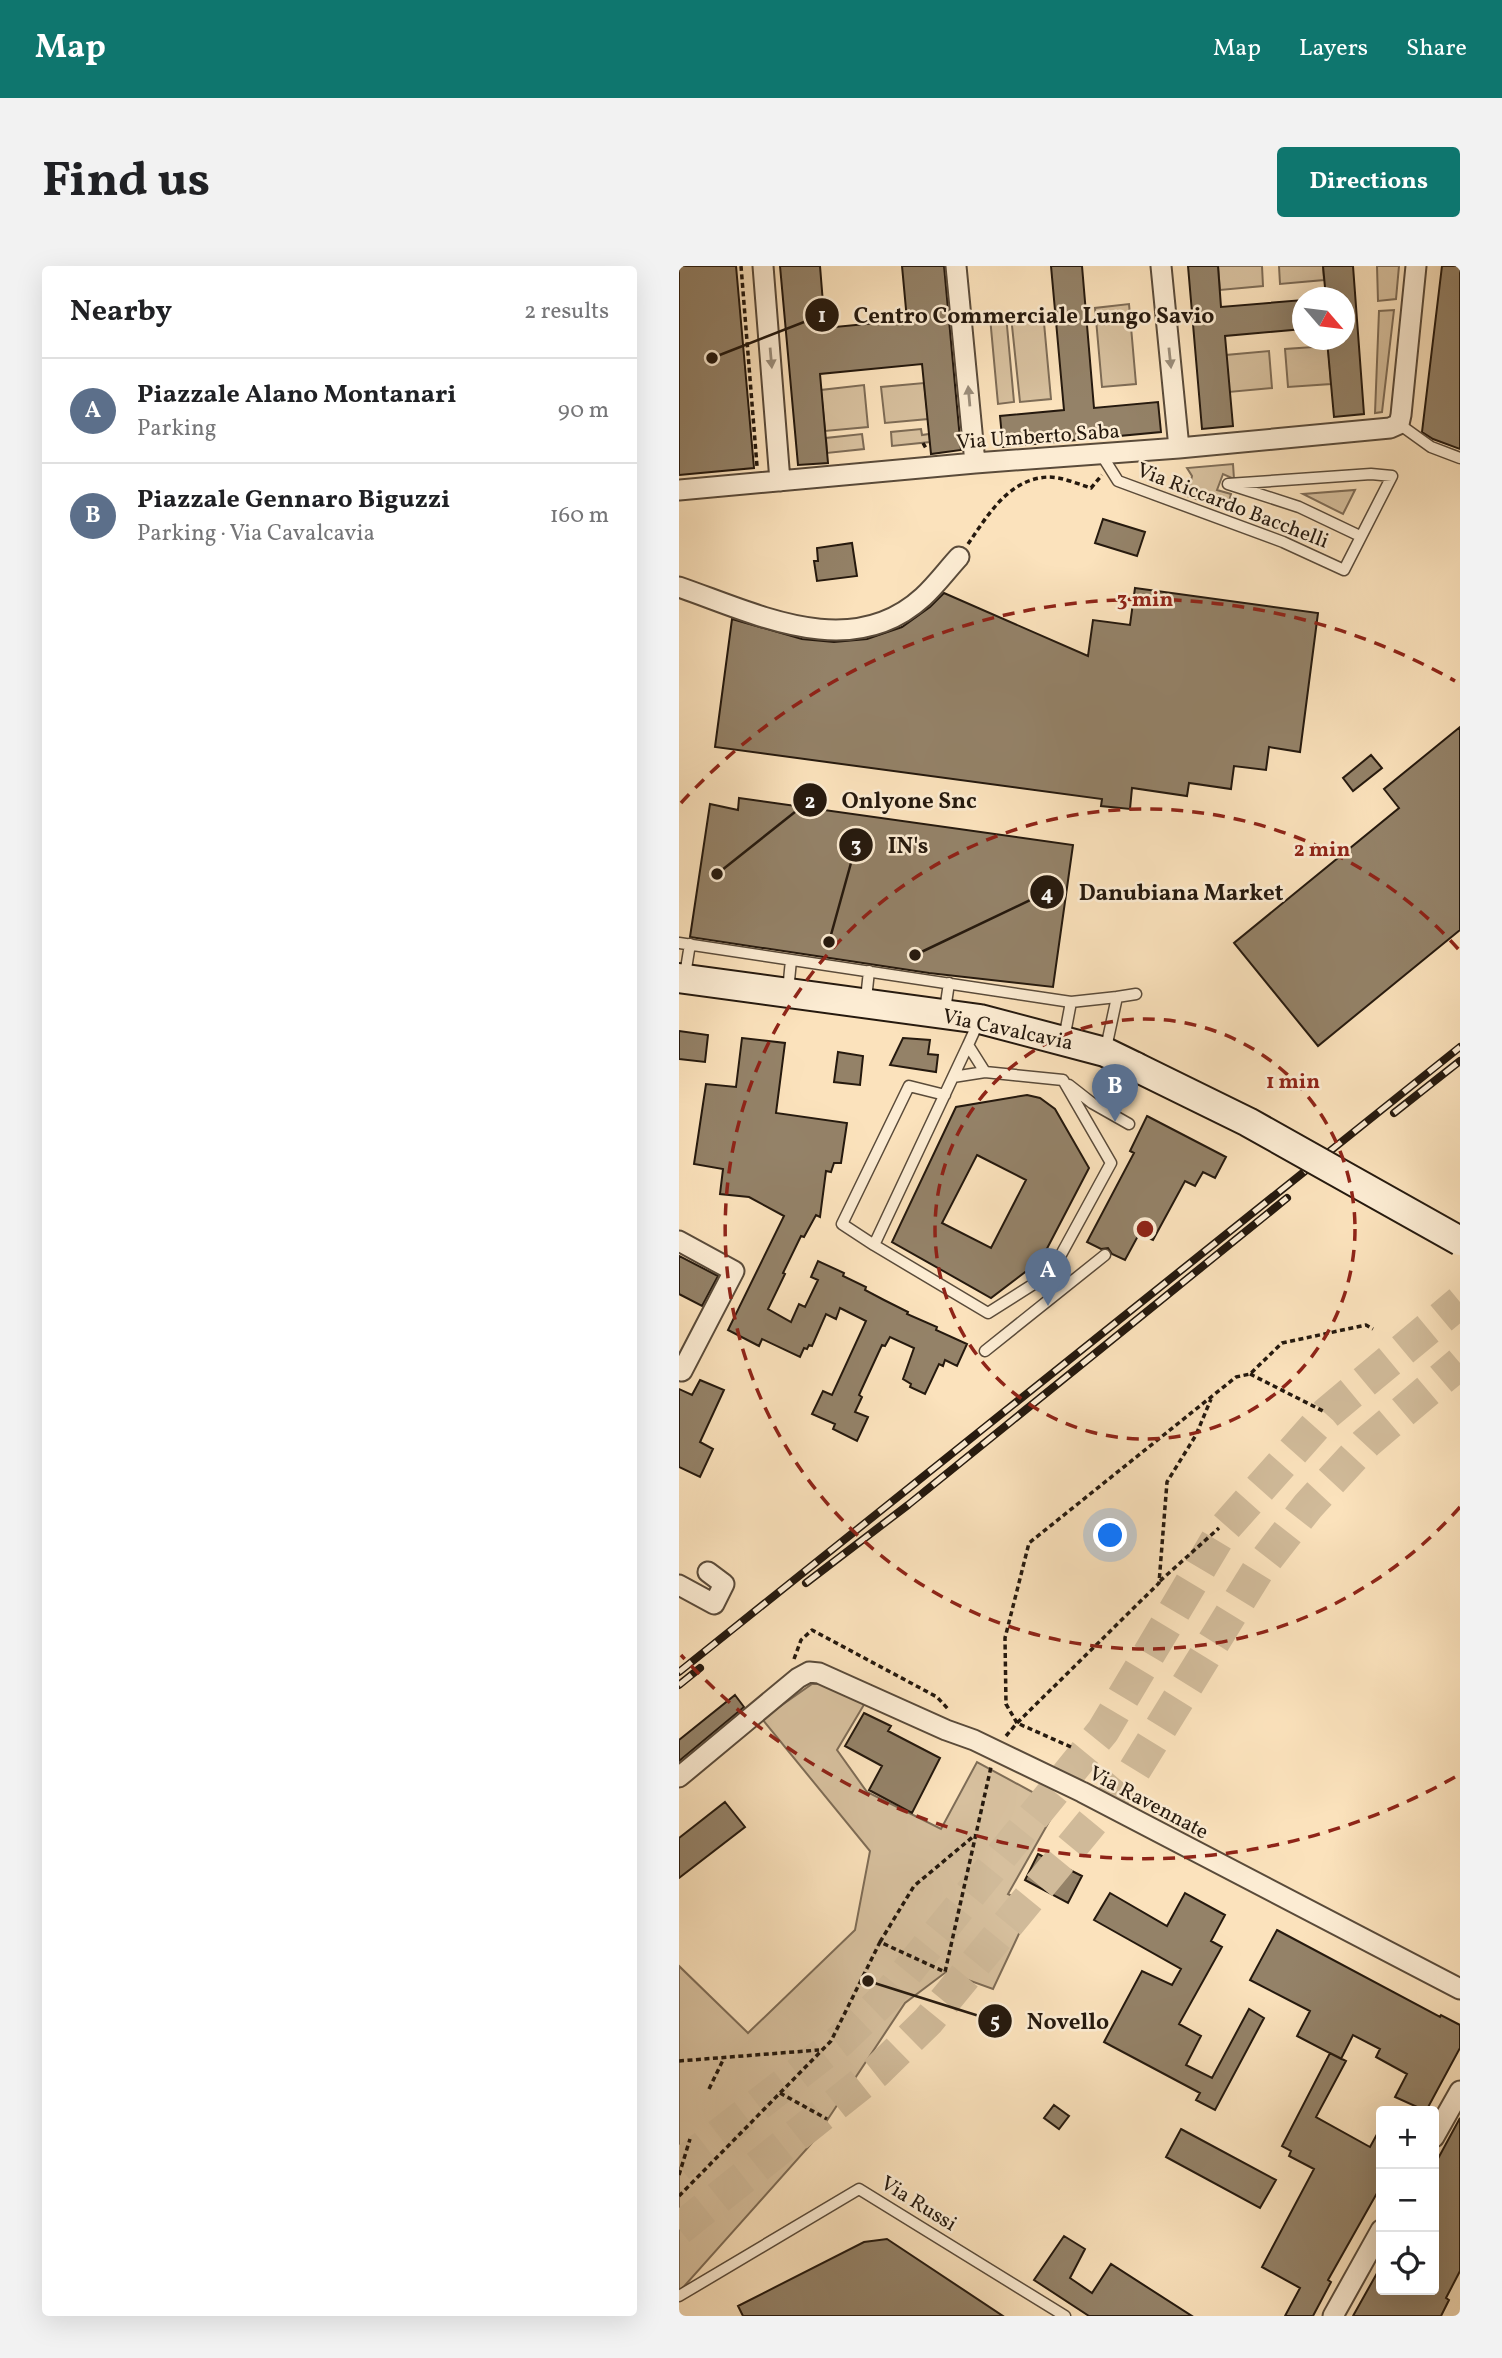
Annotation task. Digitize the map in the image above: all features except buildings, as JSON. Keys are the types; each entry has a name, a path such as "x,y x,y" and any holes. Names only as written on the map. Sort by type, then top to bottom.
{"main road":[{"name":"Via Cavalcavia","path":"682,978 980,1020 1105,1052 1248,1122 1460,1241"}],"street":[{"path":"763,266 780,481"},
{"path":"956,266 975,463"},
{"path":"1161,266 1179,448"},
{"path":"1399,424 1416,266"},
{"name":"Via Umberto Saba","path":"679,490 975,463 1105,461 1179,448 1383,430 1399,424"},
{"path":"679,587 793,626 831,631 866,628 897,615 922,598 959,557"},
{"path":"679,1241 734,1271 683,1371 679,1369"},
{"path":"679,1585 715,1604 724,1584 708,1572"},
{"name":"Via Ravennate","path":"789,1685 809,1672 830,1677 995,1750 1460,1989"},
{"path":"679,1777 789,1685"},
{"path":"1439,2128 1460,2091"},
{"path":"1333,2316 1380,2232"}],"lane":[{"path":"1399,424 1431,447 1460,458"},
{"name":"Via Riccardo Bacchelli","path":"1105,461 1118,481 1283,542 1344,570 1392,475 1371,474 1228,484 1299,507 1360,536"},
{"path":"679,943 1071,1002 1136,994"},
{"path":"682,978 690,944"},
{"path":"788,992 792,960"},
{"path":"865,1003 869,971"},
{"path":"945,1014 949,983"},
{"path":"1105,1052 1117,997"},
{"path":"1064,1040 1071,1002"},
{"path":"874,1245 980,1020"},
{"path":"968,1045 985,1072"},
{"path":"953,1077 985,1072 1063,1080 1092,1103 1129,1124"},
{"path":"945,1096 909,1086 842,1224 988,1313 1051,1273 1111,1163 1063,1080"},
{"path":"985,1351 1105,1255"},
{"path":"1051,1273 1065,1287"},
{"name":"Via Russi","path":"679,2296 859,2189 1065,2316"}],"path":[{"path":"741,266 758,472"},
{"path":"959,557 992,509 1019,483 1050,477 1091,488 1105,461"},
{"path":"1071,1747 1017,1723 1006,1704 1005,1638 1029,1543 1236,1377 1250,1374 1282,1343 1367,1325 1373,1329"},
{"path":"1250,1374 1325,1412"},
{"path":"1159,1583 1167,1482 1196,1435 1212,1397"},
{"path":"880,1942 946,1972 995,1750 1017,1723 1159,1583 1219,1528"},
{"path":"789,1685 795,1654 801,1640 813,1630 937,1696 952,1714"},
{"path":"679,2196 831,2041 880,1942 914,1886 976,1834"},
{"path":"679,2061 822,2050"},
{"path":"709,2089 724,2058"},
{"path":"780,2092 827,2119"},
{"path":"679,2175 689,2139"}],"shaded area":[{"path":"1218,266 1262,266 1263,286 1220,290"},
{"path":"1279,266 1323,266 1324,280 1280,284"},
{"path":"1377,266 1399,266 1396,299 1378,301"},
{"path":"1129,304 1136,384 1102,387 1095,308"},
{"path":"1394,310 1382,412 1375,413 1379,311"},
{"path":"1043,312 1051,399 1020,402 1011,316"},
{"path":"1006,315 1014,402 998,404 990,317"},
{"path":"1285,349 1328,350 1331,384 1288,387"},
{"path":"1269,351 1272,388 1229,392 1226,355"},
{"path":"924,383 928,419 885,423 881,387"},
{"path":"864,385 868,427 825,431 821,390"},
{"path":"921,429 922,435 929,434 930,442 892,446 891,432"},
{"path":"862,434 864,449 827,453 826,438"},
{"path":"1233,464 1234,479 1223,474 1217,490 1231,494 1227,509 1184,495 1184,489 1190,485 1192,476 1187,468"},
{"path":"1355,490 1343,514 1303,494"},
{"path":"812,1684 826,1684 865,1703 837,1750 867,1792 941,1829 977,1762 1058,1806 1008,1894 1032,1906 993,1989 946,1972 905,2003 812,2143 679,2292 679,1966 748,2033 855,1930 870,1851 762,1719"}],"tunnel":[{"path":"679,2166 840,2041 888,1995 1103,1731 1222,1531 1327,1413 1460,1302"},
{"path":"679,2229 876,2072 928,2021 1134,1771 1258,1570 1308,1506 1366,1443 1460,1363"}],"railway":[{"path":"679,1672 1460,1047"},
{"path":"1394,1113 1460,1061"},
{"path":"806,1583 908,1505 1287,1198"},
{"path":"679,1685 700,1668"}],"place":[{"name":"Centro Commerciale Lungo Savio","path":"712,358"},
{"name":"Onlyone Snc","path":"717,874"},
{"name":"IN's","path":"829,942"},
{"name":"Danubiana Market","path":"915,955"},
{"name":"Piazzale Gennaro Biguzzi","path":"1115,1122"},
{"name":"Piazzale Alano Montanari","path":"1048,1306"},
{"name":"Novello","path":"868,1981"}]}
